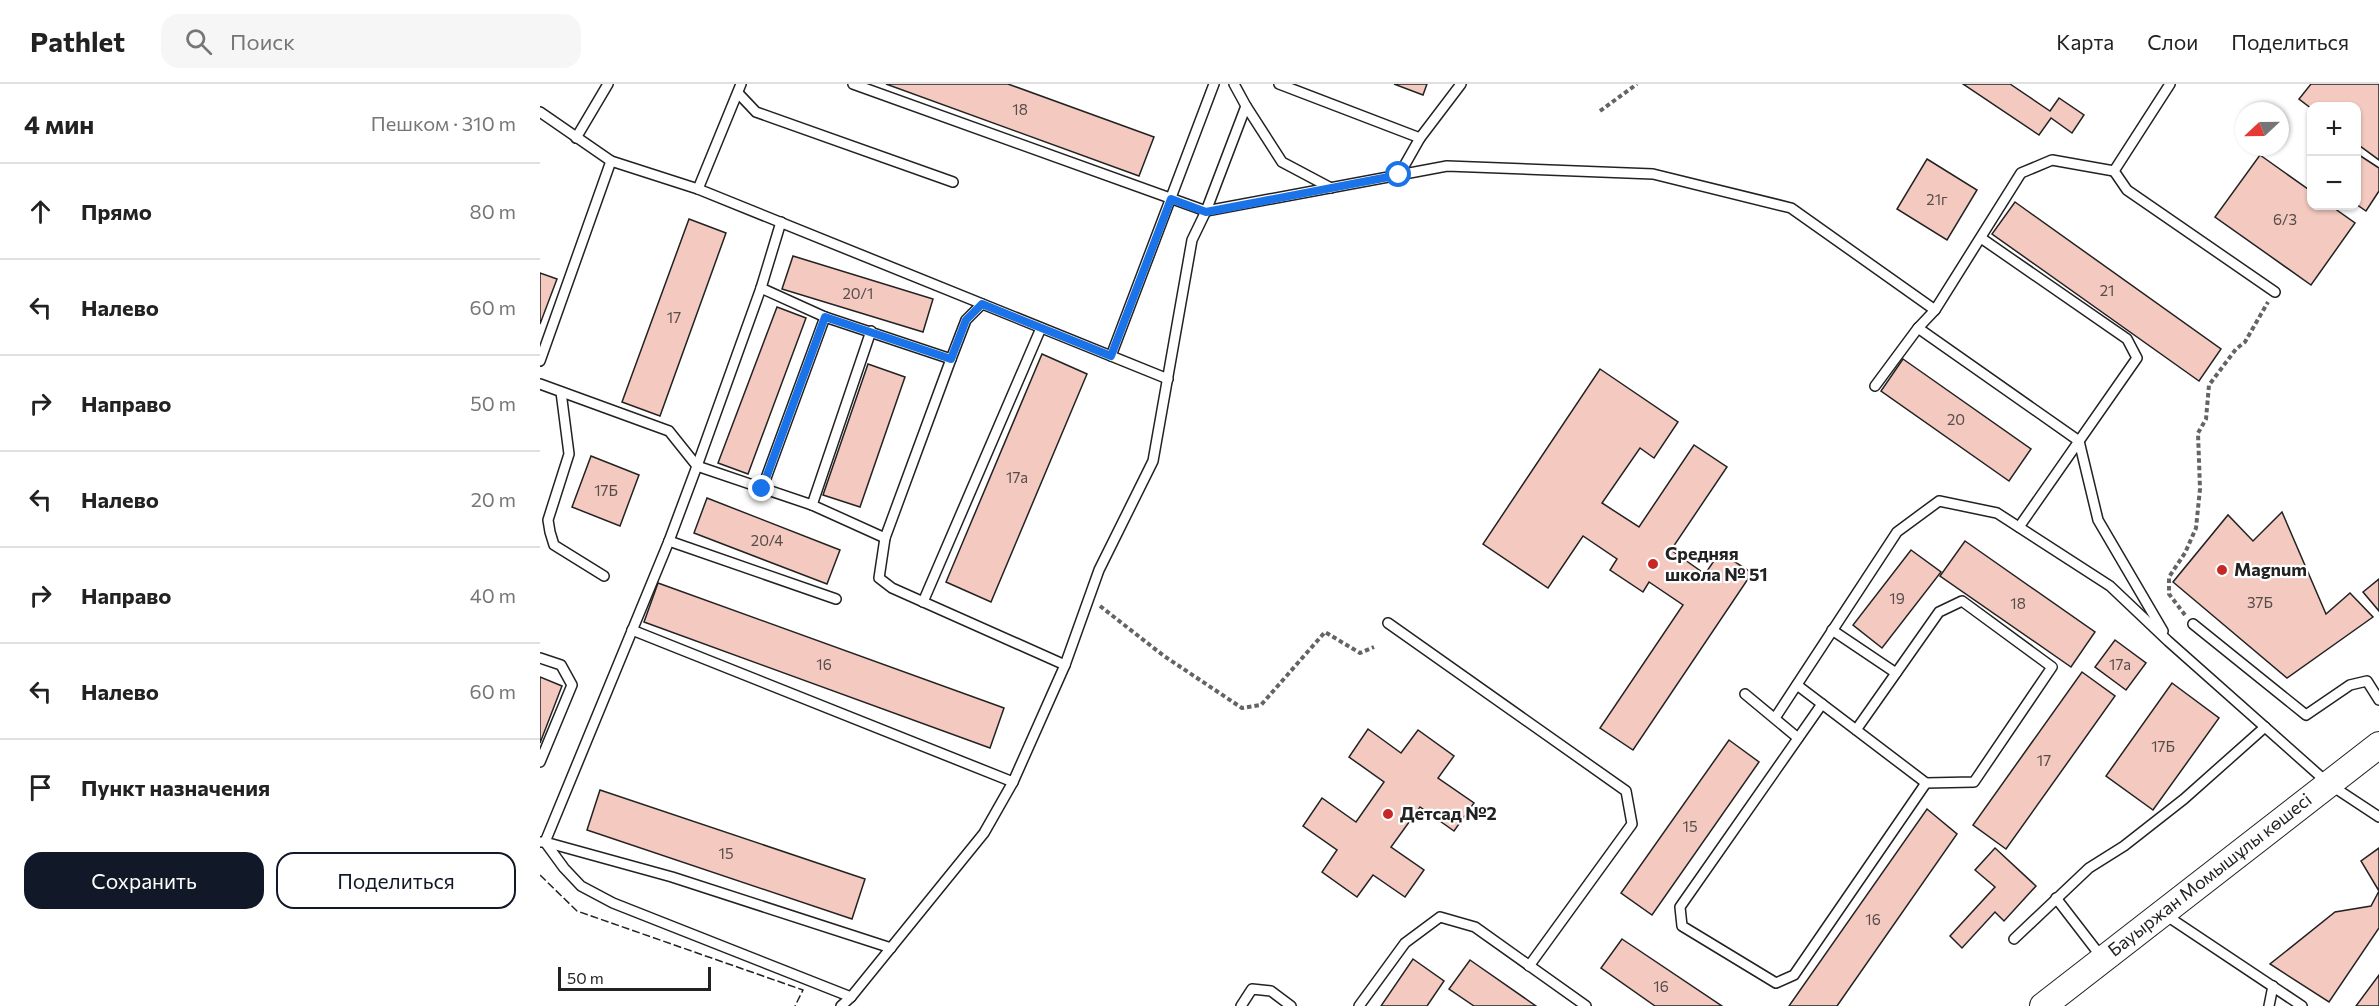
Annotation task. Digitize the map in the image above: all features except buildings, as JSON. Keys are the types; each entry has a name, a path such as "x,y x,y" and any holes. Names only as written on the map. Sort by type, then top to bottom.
{"street":[{"name":"Бауыржан Момышұлы көшесі","path":"2043,1006 2379,745"}],"lane":[{"path":"576,138 608,84"},
{"path":"853,84 1206,212 1447,166 1653,174 1791,208 1935,310"},
{"path":"1111,356 1214,84"},
{"path":"1234,84 1282,162 1331,188"},
{"path":"1279,84 1420,138"},
{"path":"1399,175 1420,138 1461,84"},
{"path":"2114,171 2170,84"},
{"path":"739,89 756,112 953,182"},
{"path":"698,189 739,89"},
{"path":"842,1006 984,832 1013,782 1065,665 1099,570 1153,461 1192,240 1206,212 1246,106"},
{"path":"540,112 611,161 698,189 1168,379"},
{"path":"1875,386 1918,328 1935,310 2021,172 2052,160 2114,171 2127,190 2275,292"},
{"path":"540,361 611,161"},
{"path":"543,842 669,541 761,288 781,222"},
{"path":"1981,238 2127,339 2138,358 2019,527"},
{"path":"761,288 825,317 951,359"},
{"path":"982,304 966,320 951,359 885,538 879,578 892,588 1065,665"},
{"path":"762,489 825,317"},
{"path":"923,602 1041,328"},
{"path":"1918,328 2079,441 2098,520 2168,641"},
{"path":"812,505 872,331"},
{"path":"540,384 669,431 697,466 812,505 885,538"},
{"path":"561,392 569,454 548,520 550,532 554,545 604,576"},
{"path":"1775,718 1897,532 1939,501 1997,513 2110,586 2168,641 2329,784 2379,818"},
{"path":"669,541 836,599"},
{"path":"1797,685 1856,730 1926,783 1974,782 2052,667 1962,601 1939,612 1856,730"},
{"path":"1388,623 1626,791 1632,824 1529,966"},
{"path":"2193,624 2306,714 2350,685 2367,681 2379,700"},
{"path":"632,630 1013,782"},
{"path":"1832,630 1896,673"},
{"path":"540,658 561,664 572,685 540,762"},
{"path":"1745,694 1798,738"},
{"path":"1822,704 1680,907 1682,926 1776,983 1794,975 1926,783"},
{"path":"2014,939 2088,868 2124,846 2184,799 2265,727"},
{"path":"543,842 672,877 891,948"},
{"path":"543,842 581,886 613,903 851,997"},
{"path":"2056,898 2103,958"},
{"path":"2162,912 2302,1006"},
{"path":"1359,1006 1405,943 1440,917 1475,927 1586,1006"},
{"path":"2270,1006 2273,986"},
{"path":"1241,1006 1252,989 1271,992 1291,1006"}],"path":[{"path":"1600,111 1637,84"},
{"path":"2193,624 2169,594 2169,577 2185,553 2196,528 2200,489 2198,433 2205,419 2209,385 2236,349 2245,342 2259,315 2275,292"},
{"path":"1100,606 1164,656 1242,708 1261,705 1325,633 1360,653 1374,647"}],"fence":[{"path":"540,875 577,911 803,990 795,1006"}],"place":[{"name":"Средняя школа № 51","path":"1653,564"},
{"name":"Magnum","path":"2222,570"},
{"name":"Детсад №2","path":"1388,814"}],"route":[{"path":"762,489 825,317 951,359 966,320 982,304 1111,356 1171,199 1206,212 1399,175"}]}
